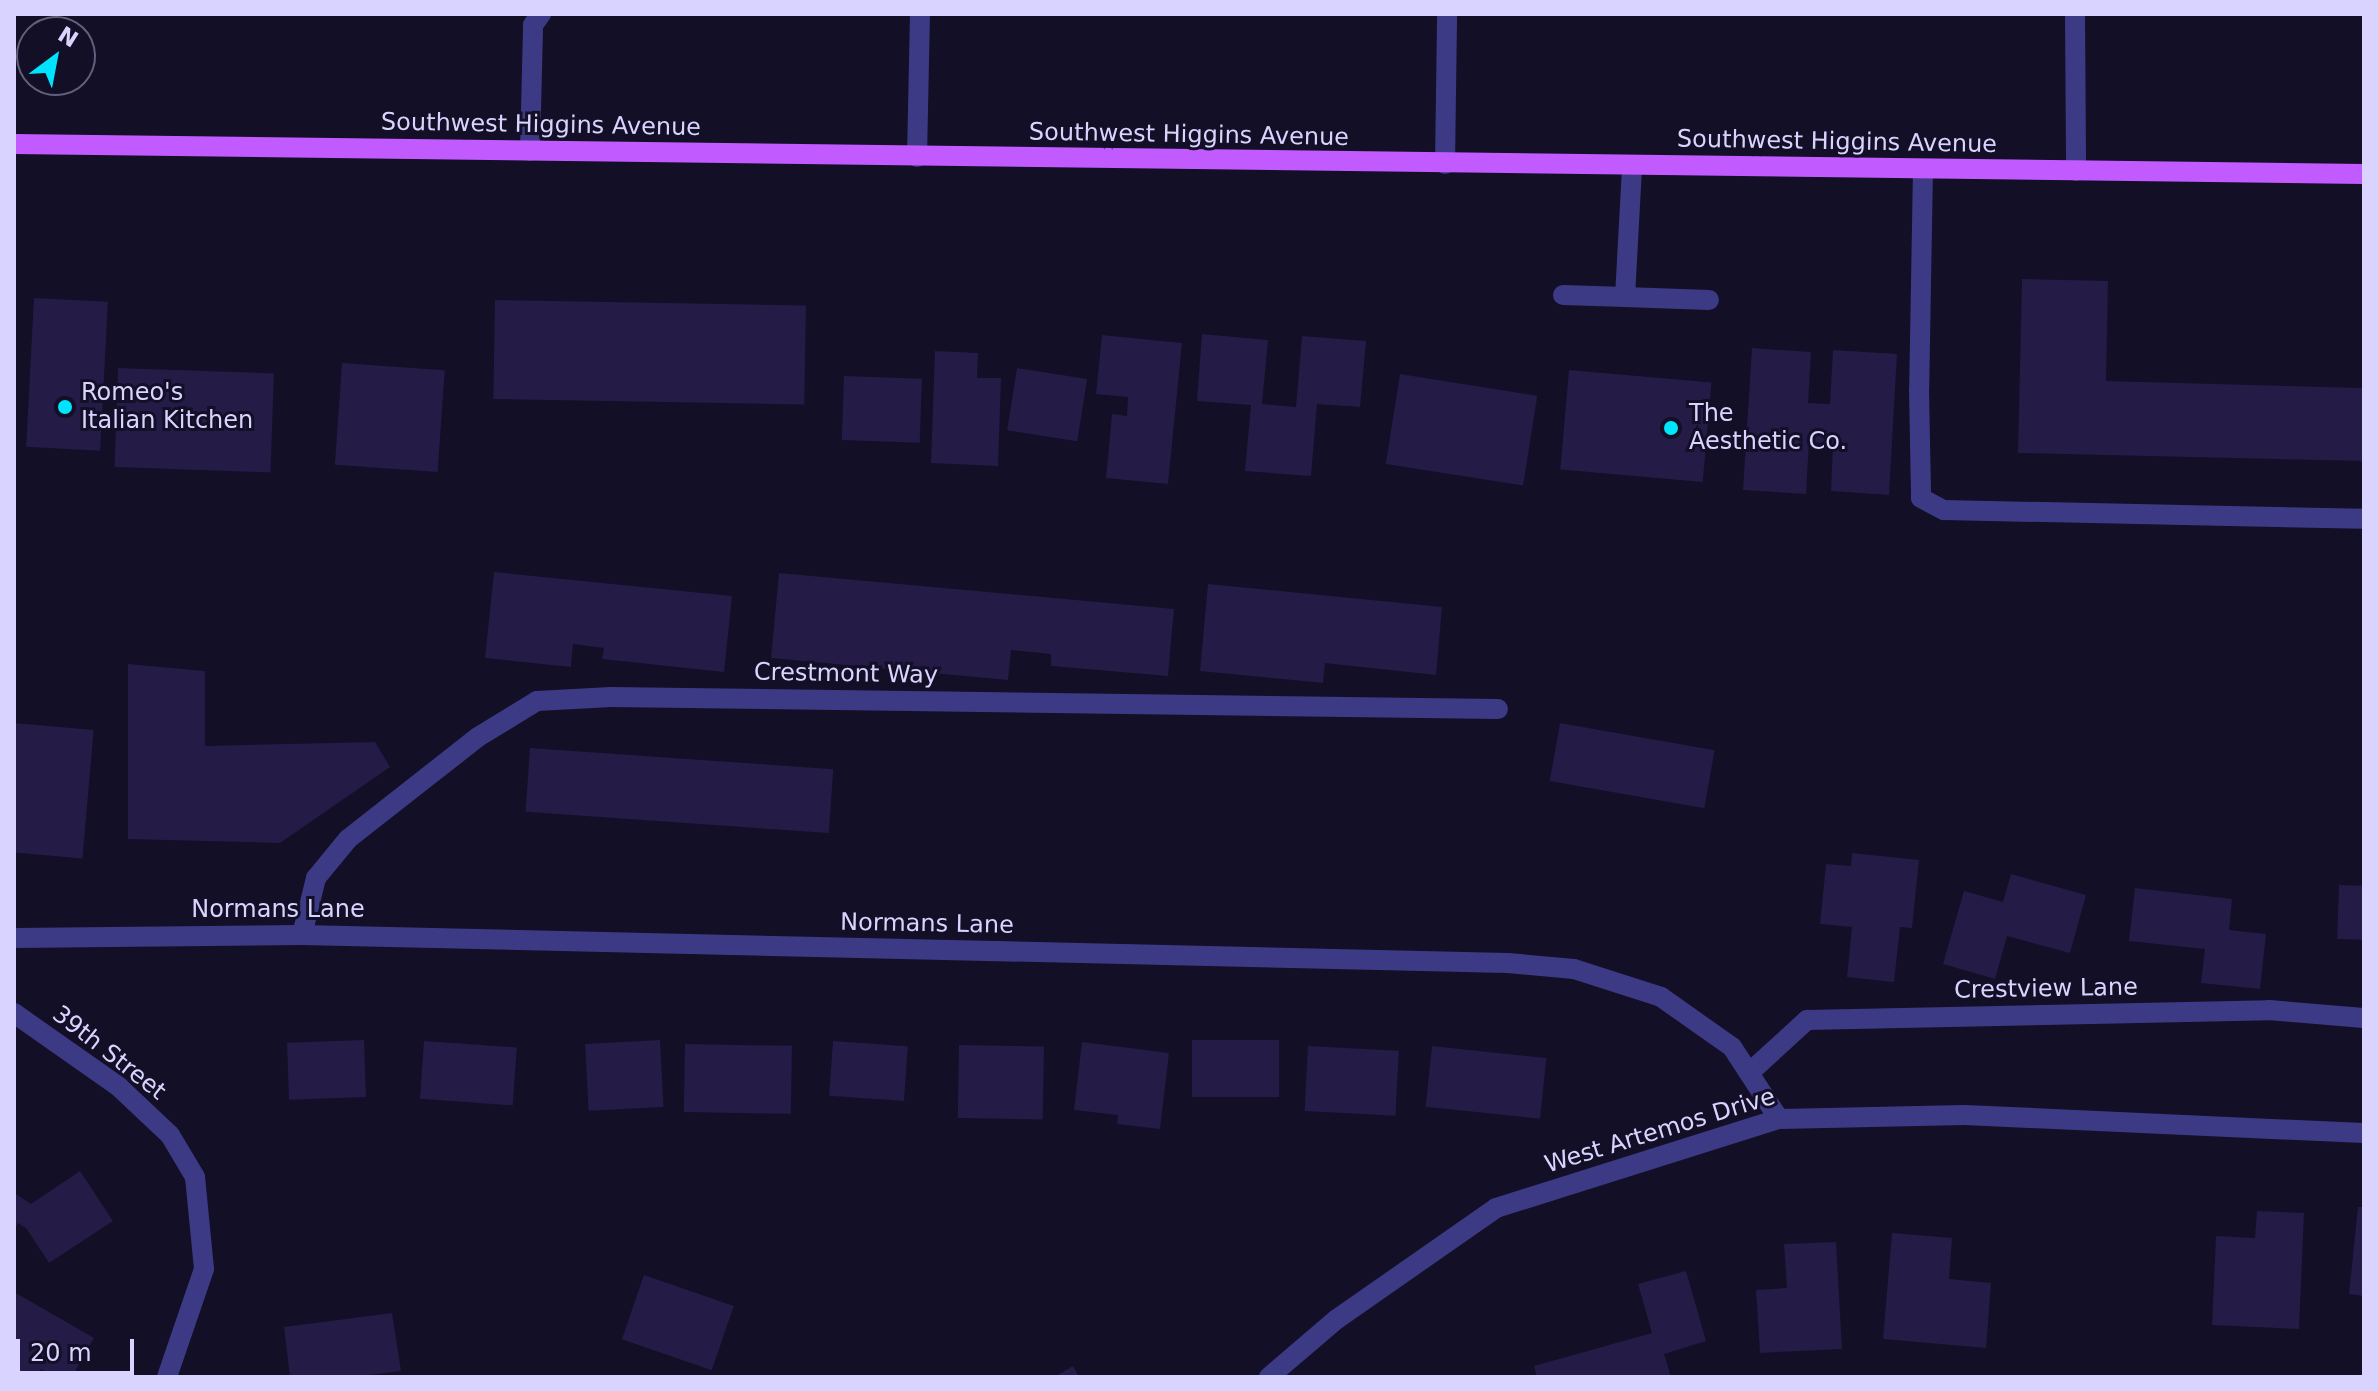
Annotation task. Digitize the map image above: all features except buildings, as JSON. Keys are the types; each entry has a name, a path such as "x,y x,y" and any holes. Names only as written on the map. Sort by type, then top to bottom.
{"main road":[{"name":"Southwest Higgins Avenue","path":"14,144 2364,174"}],"street":[{"path":"530,151 533,25 541,14"},
{"path":"917,157 920,14"},
{"path":"1445,164 1447,14"},
{"path":"2075,14 2076,171"},
{"path":"1625,297 1632,166"},
{"path":"1923,169 1919,389 1921,498 1944,510 2364,519"},
{"path":"1563,295 1709,300"},
{"name":"Crestmont Way","path":"302,935 316,878 348,839 478,737 537,701 611,697 1498,709"},
{"name":"Normans Lane","path":"14,938 302,935 1574,969 1661,997 1732,1047 1779,1119"},
{"name":"Crestview Lane","path":"1749,1073 1807,1020 2269,1010 2364,1018"},
{"name":"39th Street","path":"14,1013 118,1086 170,1135 195,1177 204,1269 167,1377"},
{"name":"West Artemos Drive","path":"1269,1377 1337,1319 1496,1208 1779,1119 1965,1115 2364,1133"}],"place":[{"name":"Romeo's Italian Kitchen","path":"65,407"},
{"name":"The Aesthetic Co.","path":"1671,428"}]}
